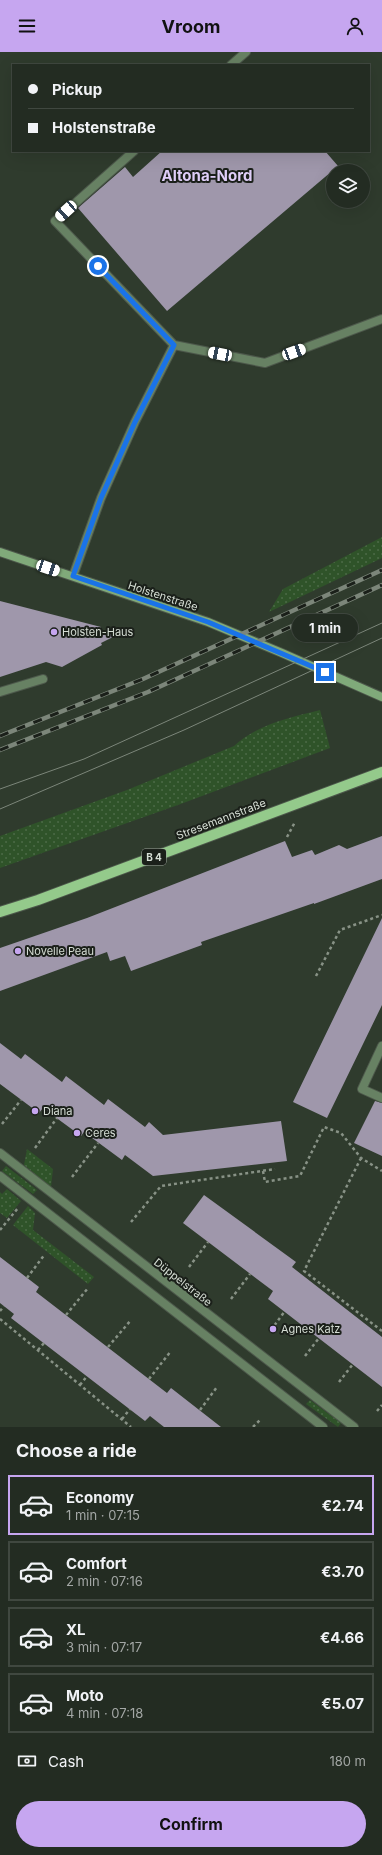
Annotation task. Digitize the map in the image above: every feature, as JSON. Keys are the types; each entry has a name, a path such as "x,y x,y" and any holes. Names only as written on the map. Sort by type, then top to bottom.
{"main road":[{"name":"Holstenstraße","path":"0,552 208,622 282,653 382,698"},
{"name":"Stresemannstraße","path":"0,912 59,892 382,772"}],"street":[{"path":"232,64 246,52"},
{"path":"133,152 55,221 174,345 265,362 382,319"},
{"path":"73,576 101,498 135,422 174,345"},
{"path":"0,692 43,679"},
{"path":"382,1046 362,1088 382,1098"},
{"name":"Düppelstraße","path":"0,1153 354,1427"},
{"path":"0,1176 323,1427"}],"path":[{"path":"316,976 340,930 382,915"},
{"path":"2,1124 21,1100"},
{"path":"35,1148 57,1118"},
{"path":"263,1171 265,1182 300,1176 324,1127 341,1133 361,1158 382,1172"},
{"path":"72,1177 98,1143"},
{"path":"361,1158 304,1271 382,1331"},
{"path":"131,1222 161,1186 275,1169"},
{"path":"0,1230 27,1197"},
{"path":"188,1267 208,1242"},
{"path":"27,1278 45,1254"},
{"path":"231,1299 250,1274"},
{"path":"66,1315 88,1288"},
{"path":"0,1311 4,1306"},
{"path":"270,1330 285,1311"},
{"path":"0,1319 131,1427"},
{"path":"108,1347 131,1320"},
{"path":"305,1356 319,1338"},
{"path":"38,1350 44,1343"},
{"path":"149,1379 171,1351"},
{"path":"339,1382 353,1364"},
{"path":"80,1385 87,1376"},
{"path":"200,1410 218,1387"},
{"path":"377,1411 382,1405"},
{"path":"122,1419 130,1409"},
{"path":"254,1427 260,1420"}],"green space":[{"path":"382,537 382,558 269,612 283,589"},
{"path":"320,710 330,748 178,805 0,868 0,836 127,790 234,746 253,732 274,723"},
{"path":"27,1149 53,1169 51,1187 24,1165"},
{"path":"6,1166 37,1190 33,1194 2,1171"},
{"path":"7,1189 21,1201 7,1218 0,1213 0,1192 2,1194"},
{"path":"28,1206 35,1213 33,1230 94,1277 88,1284 13,1225"},
{"path":"310,1400 341,1423 338,1427 306,1404"}],"building":[{"path":"161,152 326,152 336,164 326,164 326,176 167,311 78,208 125,167 133,177"},
{"name":"Holsten-Haus","path":"0,601 101,627 100,630 117,635 62,667 46,662 0,677"},
{"path":"382,836 382,879 314,904 201,942 202,945 131,971 125,956 110,961 107,952 0,991 0,948 87,918 285,841 292,857 312,850 315,855 339,845 347,849"},
{"path":"382,918 382,1005 327,1118 293,1102"},
{"path":"0,1043 21,1059 25,1054 62,1082 66,1076 104,1105 108,1099 145,1127 149,1122 163,1135 281,1121 287,1161 153,1176 125,1155 122,1160 84,1132 81,1136 43,1108 39,1113 0,1084"},
{"path":"375,1101 382,1103 382,1156 354,1143"},
{"path":"204,1195 296,1262 292,1267 382,1337 382,1387 268,1299 273,1291 183,1223"},
{"path":"0,1257 39,1287 36,1292 167,1393 171,1388 221,1427 164,1427 150,1416 145,1421 11,1318 14,1314 0,1303"}],"tram line":[{"path":"0,789 84,759 382,623"},
{"path":"0,809 184,730 382,638"}],"railway":[{"path":"0,736 143,679 382,570"},
{"path":"0,750 148,692 382,585"}],"place":[{"name":"Holsten-Haus","path":"54,632"},
{"name":"Novelle Peau","path":"18,951"},
{"name":"Diana","path":"35,1111"},
{"name":"Ceres","path":"77,1133"},
{"name":"Agnes Katz","path":"273,1329"}],"district":[{"name":"Altona-Nord","path":"207,175"}],"route":[{"path":"98,266 174,345 135,422 101,498 73,576 208,622 325,672"}]}
